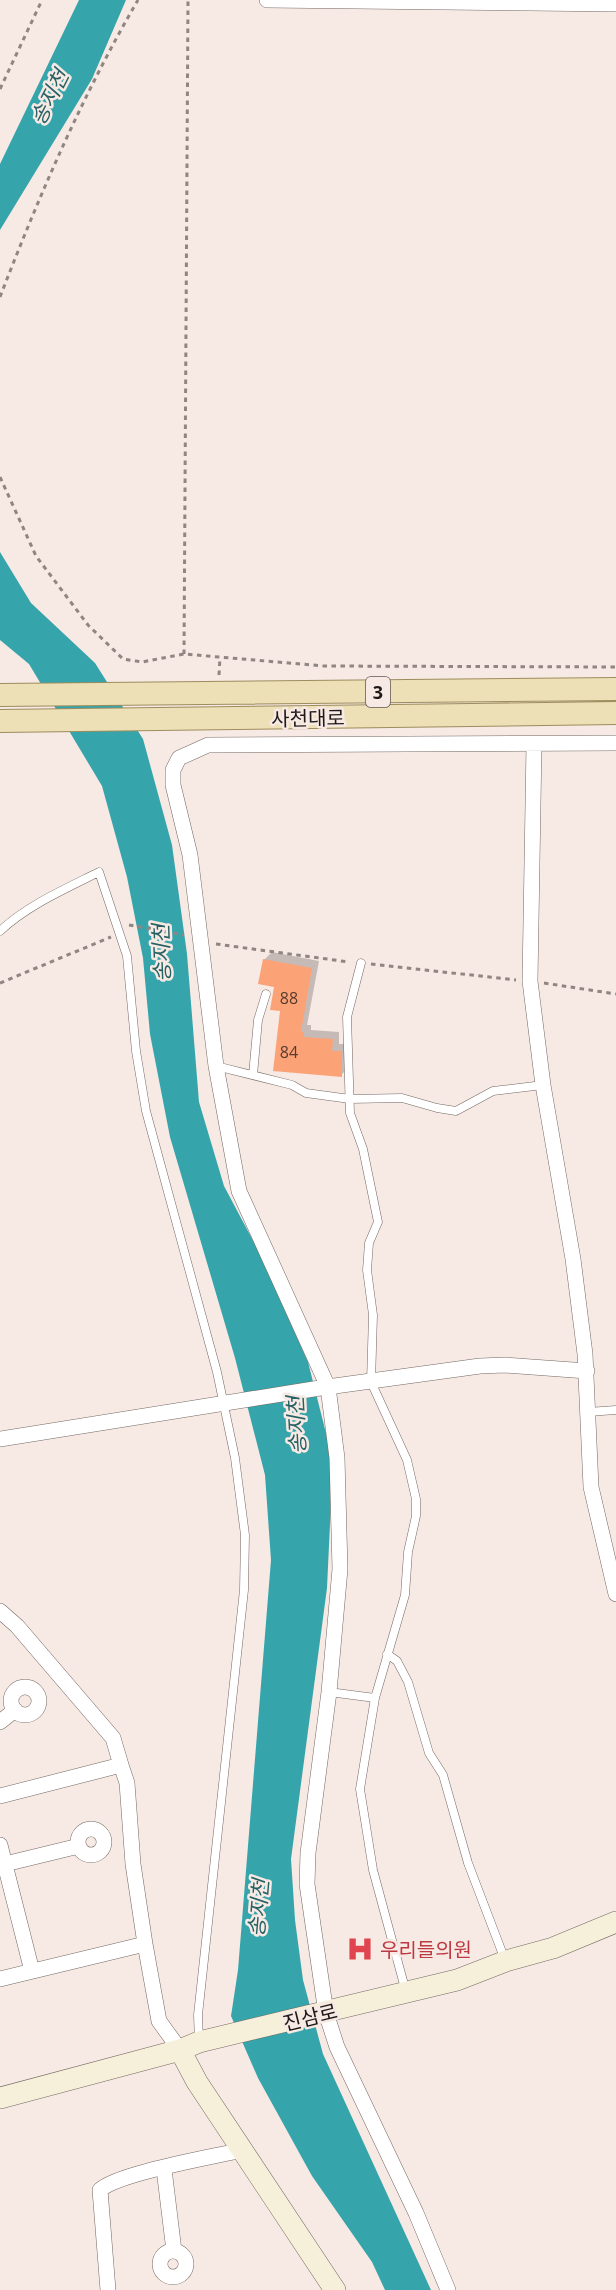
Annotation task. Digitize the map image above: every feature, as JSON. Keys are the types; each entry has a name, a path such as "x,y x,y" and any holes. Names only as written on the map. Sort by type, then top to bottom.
{"main road":[{"name":"사천대로","path":"5,695 616,688"},
{"name":"사천대로","path":"10,721 616,714"}],"street":[{"path":"267,0 616,4"},
{"path":"448,2290 416,2213 337,2047 324,2014 307,1884 308,1853 329,1692 340,1569 340,1513 324,1388 239,1191 216,1066 190,855 173,785 173,770 179,758 208,745 616,743"},
{"path":"534,745 530,981 543,1085 573,1259 587,1371 591,1487 616,1594"},
{"path":"0,1439 231,1402 480,1366 506,1365 587,1371"},
{"path":"0,1611 17,1626 113,1738 127,1783 133,1864 159,2021 199,2044 197,2082 329,2290"},
{"path":"0,1722 15,1710"},
{"path":"0,1796 121,1765"},
{"path":"0,1845 5,1864 6,1889 32,1971"},
{"path":"5,1864 79,1846"},
{"name":"진삼로","path":"0,2098 199,2044 457,1980 506,1961 553,1948 616,1922"},
{"path":"0,1979 145,1944"},
{"path":"108,2290 100,2190 105,2185 242,2150"},
{"path":"164,2169 174,2251"}],"lane":[{"path":"0,931 11,921 59,892 99,872 120,929 127,956 136,1051 146,1111 231,1402 245,1535 244,1590 198,2015 199,2044"},
{"path":"361,963 347,1017 350,1113 363,1149 378,1222 369,1243 367,1270 373,1315 371,1382 407,1460 416,1499 416,1516 408,1552 405,1595 375,1698 361,1775 362,1811 373,1870 406,1992"},
{"path":"253,1075 258,1020 266,994"},
{"path":"216,1066 292,1085 306,1093 350,1099 402,1098 456,1111 493,1091 543,1085"},
{"path":"587,1412 616,1410"},
{"path":"387,1654 397,1661 408,1682 429,1753 443,1775 468,1863 493,1935 506,1961"},
{"path":"329,1692 375,1698"}],"path":[{"path":"0,89 42,0"},
{"path":"0,297 79,113 115,39 138,0"},
{"path":"184,654 188,0"},
{"path":"0,477 36,556 88,625 110,650 123,659 142,662 184,654 324,666 616,667"},
{"path":"219,676 220,657"},
{"path":"130,925 194,936"},
{"path":"0,983 113,935 120,929"},
{"path":"530,981 616,994"}],"water":[{"name":"송지천","path":"79,0 126,0 92,79 0,230 0,164"},
{"name":"송지천","path":"0,552 31,603 95,663 143,739 172,845 187,954 199,1102 224,1186 259,1252 308,1362 329,1445 332,1481 327,1588 291,1859 295,1920 303,1980 323,2054 431,2290 385,2290 372,2262 312,2176 258,2078 231,2016 238,1970 271,1560 265,1475 235,1358 170,1137 150,1034 143,958 127,877 102,786 29,664 0,640"}],"building":[{"path":"263,959 312,968 301,1032 304,1032 304,1037 333,1039 332,1051 342,1051 342,1077 273,1071 280,1011 270,1010 274,987 258,984"}],"place":[{"name":"우리들의원","path":"360,1949"}]}
